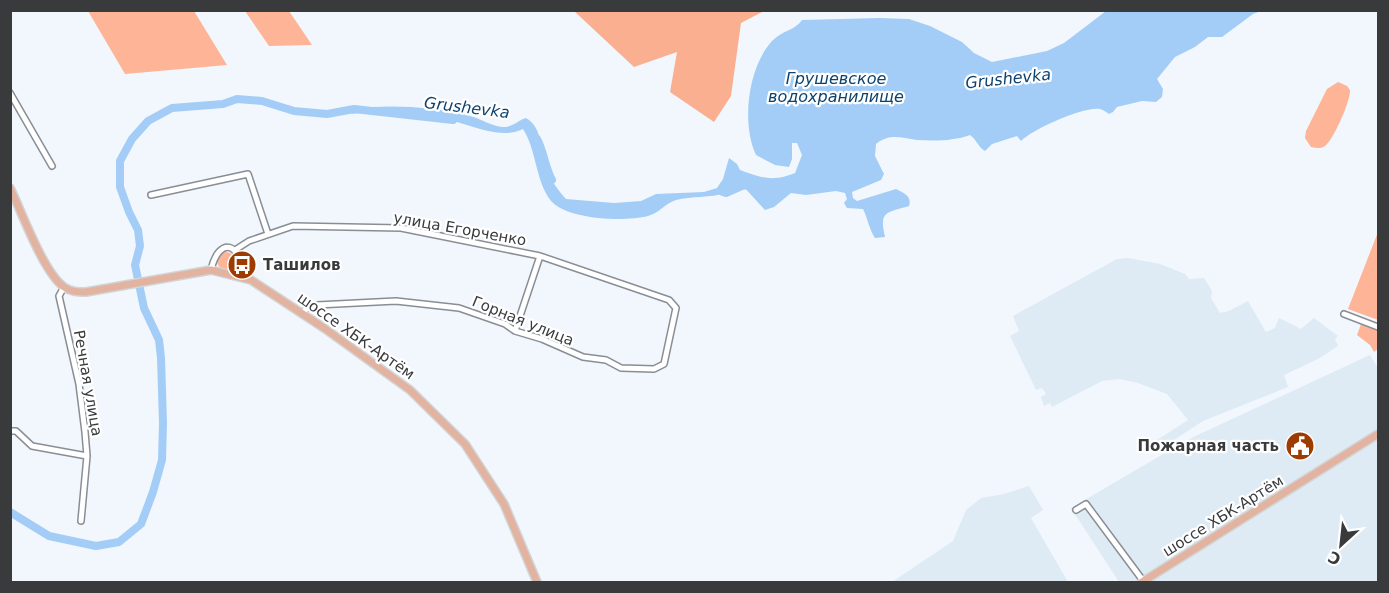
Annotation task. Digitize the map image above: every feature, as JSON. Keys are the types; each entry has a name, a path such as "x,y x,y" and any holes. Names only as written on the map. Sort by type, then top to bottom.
{"main road":[{"path":"10,188 43,257 57,281 64,286"},
{"name":"шоссе ХБК-Артём","path":"64,286 77,292 86,292 211,270 250,280 324,328 410,390 465,444 504,504 537,582"},
{"name":"шоссе ХБК-Артём","path":"1143,582 1378,434"}],"street":[{"path":"10,93 52,166"},
{"path":"151,195 248,174 268,234"},
{"name":"улица Егорченко","path":"211,270 219,250 227,248 235,250 249,241 292,226 401,228 540,256 669,300 676,308 664,364"},
{"path":"235,250 240,259 240,276"},
{"path":"515,331 540,256"},
{"name":"Речная улица","path":"64,286 58,296 79,384 87,456 81,521"},
{"name":"Горная улица","path":"302,314 308,308 317,305 396,301 459,308 505,324 515,331 542,339 583,357 606,360 621,368 654,369 664,364"},
{"path":"1344,314 1378,327"},
{"path":"10,431 16,431 32,447 87,456"},
{"path":"1076,510 1086,504 1143,582"}],"shaded area":[{"path":"88,11 194,11 227,65 125,74"},
{"path":"245,11 289,11 312,45 269,46"},
{"path":"574,11 764,11 741,23 731,96 714,122 670,92 677,52 634,67"},
{"path":"1338,82 1350,90 1341,120 1325,146 1311,147 1305,138 1306,131 1327,89"},
{"path":"1378,232 1378,320 1348,309"},
{"path":"226,252 232,255 235,261 232,267 226,270 220,267 217,261 220,255"},
{"path":"1128,258 1160,264 1185,274 1189,279 1204,278 1212,291 1211,298 1220,313 1248,301 1266,332 1275,328 1279,318 1301,329 1314,318 1338,336 1335,339 1338,346 1318,359 1284,375 1288,387 1203,421 1159,450 1154,442 1188,420 1167,394 1138,383 1119,379 1102,381 1052,407 1050,403 1044,406 1041,397 1046,394 1042,388 1036,390 1010,336 1019,331 1013,316 1117,259"},
{"path":"1361,324 1378,331 1378,349 1374,352 1370,345 1357,335"},
{"path":"1370,355 1378,368 1378,582 1119,582 1071,508 1189,439"},
{"path":"1029,486 1043,510 1031,518 1068,582 892,582 953,541 966,510 981,498"}],"water":[{"name":"Грушевское водохранилище","path":"1106,11 1261,11 1253,14 1222,37 1208,37 1195,47 1175,57 1157,79 1163,89 1162,97 1156,102 1142,101 1117,107 1109,114 1100,109 1083,111 1047,125 1021,141 1017,136 992,144 985,151 970,135 944,140 896,137 886,138 876,144 875,156 884,174 881,180 852,192 853,198 857,201 896,189 908,197 909,206 886,214 883,222 885,237 875,238 863,209 847,208 844,203 847,199 845,193 836,191 806,195 791,193 774,207 765,210 743,186 720,195 676,200 656,213 638,218 612,219 583,216 559,207 551,201 542,184 523,129 503,133 418,115 385,112 351,114 354,109 367,107 428,109 457,113 505,127 526,118 532,122 539,134 549,174 566,199 614,203 641,201 656,194 704,192 717,188 723,179 729,158 737,164 740,170 761,177 774,178 795,173 802,155 797,143 792,143 792,159 789,167 775,165 756,155 751,142 748,112 752,80 764,52 772,41 802,20 909,19 930,26 962,42 974,53 992,62 1047,51 1064,43"}],"waterway":[{"name":"Grushevka","path":"10,512 49,536 96,546 119,542 141,524 153,492 162,460 161,358 159,340 144,308 135,265 140,246 138,230 120,187 120,161 132,139 148,121 172,108 223,104 237,99 262,101 294,111 327,114 354,109 453,120"},
{"name":"Grushevka","path":"537,139 552,180"},
{"name":"Grushevka","path":"723,192 726,193 744,185 753,187"}],"place":[{"name":"Ташилов","path":"242,265"},
{"name":"Пожарная часть","path":"1300,446"}]}
